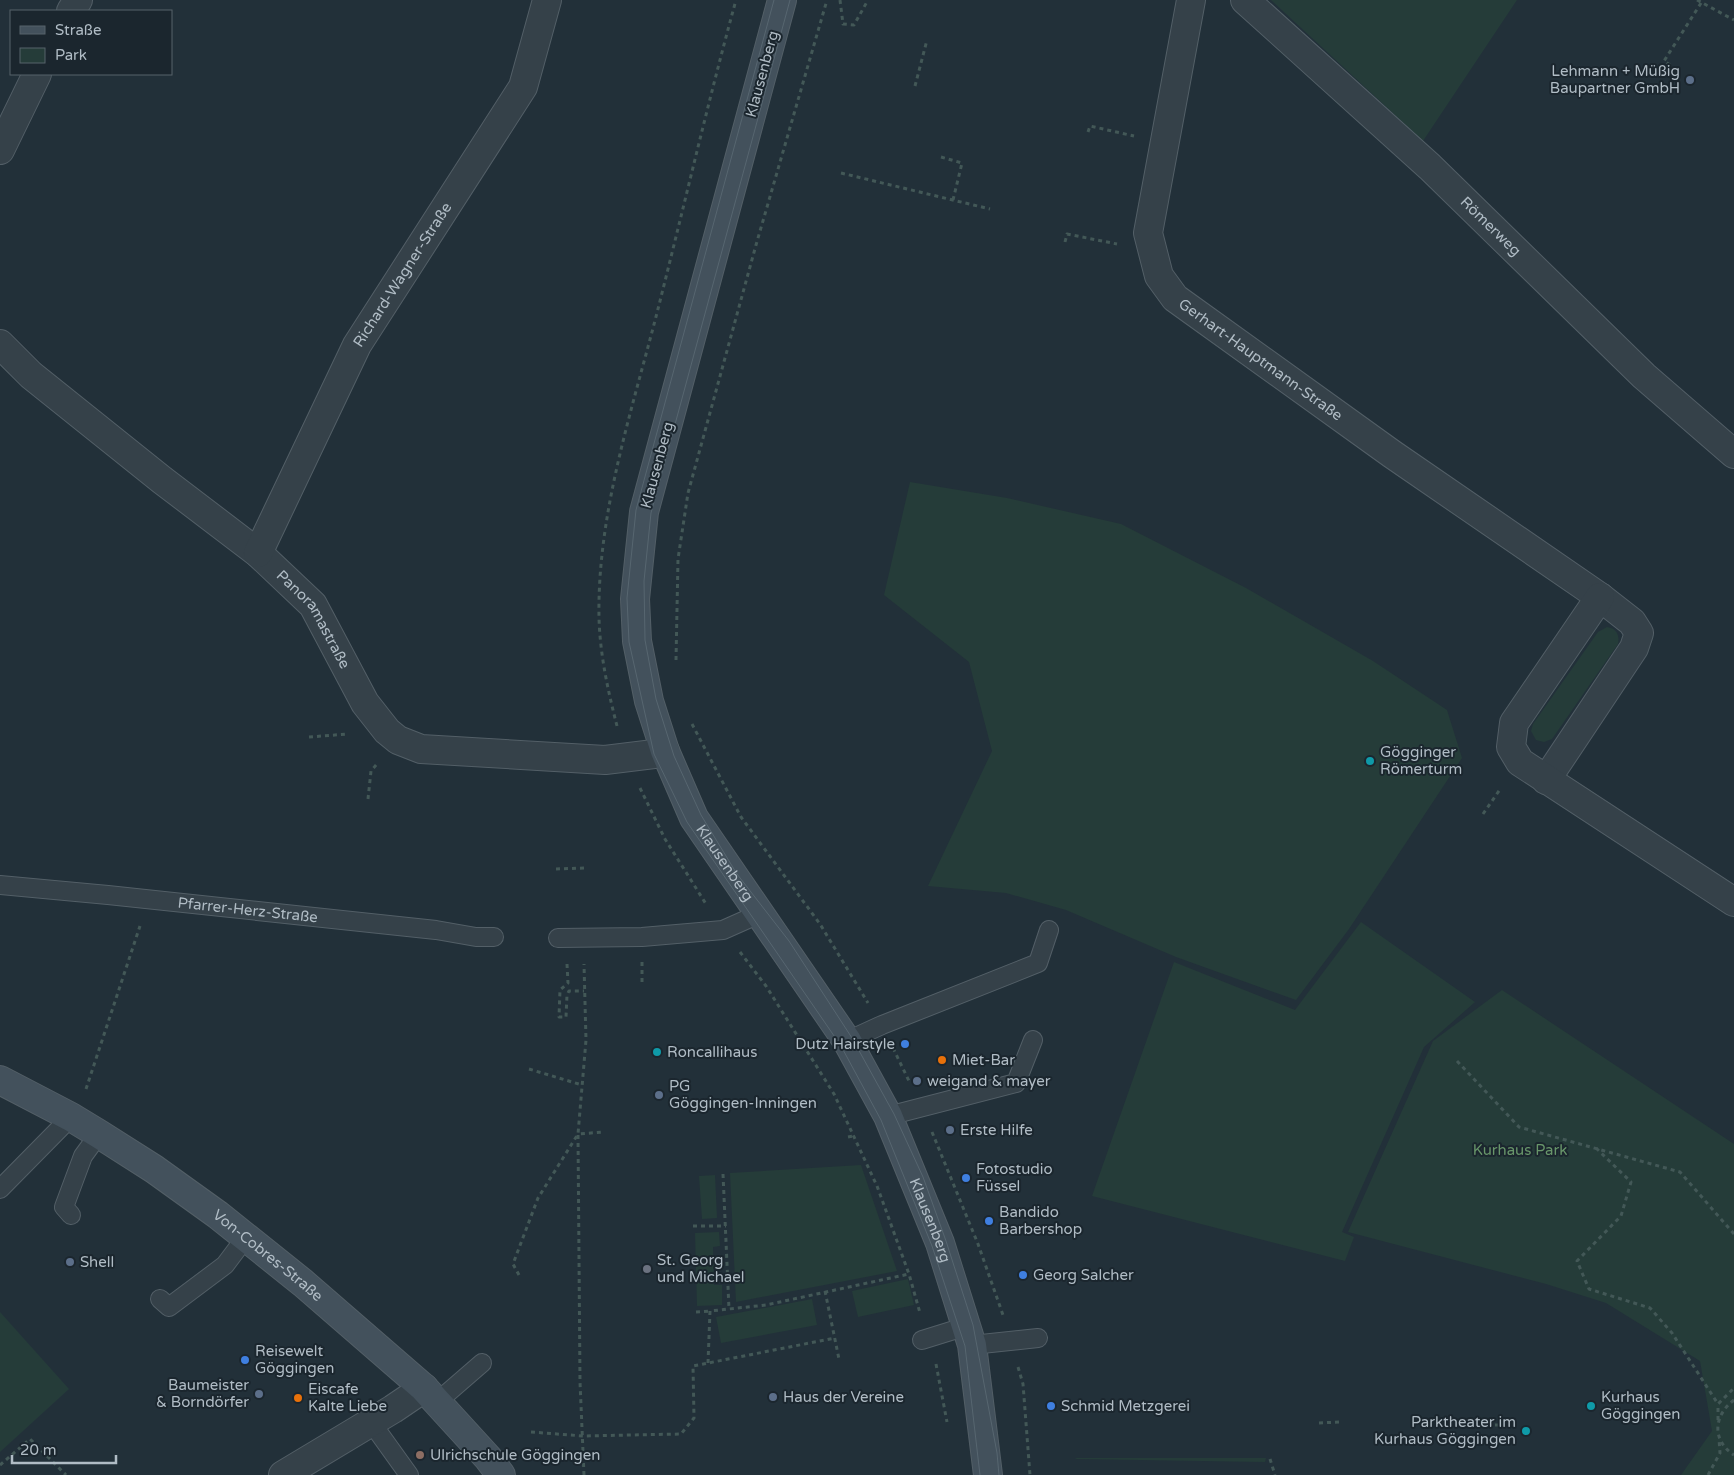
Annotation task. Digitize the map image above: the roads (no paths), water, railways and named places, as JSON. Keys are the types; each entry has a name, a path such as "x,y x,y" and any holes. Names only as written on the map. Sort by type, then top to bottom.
{"street":[{"name":"Richard-Wagner-Straße","path":"258,553 357,345 523,87 547,0"},
{"name":"Klausenberg","path":"782,0 644,512 635,599 637,641 649,701 666,751 694,818 847,1041 888,1116 940,1244 970,1335 988,1475"},
{"name":"Gerhart-Hauptmann-Straße","path":"1191,0 1148,233 1159,276 1175,298 1392,454 1600,597 1632,622 1638,633 1634,648 1546,780"},
{"name":"Römerweg","path":"1245,0 1430,167 1644,376 1734,454"},
{"path":"0,150 37,75"},
{"name":"Panoramastraße","path":"0,344 30,375 162,480 258,553 313,605 364,703 387,731 398,740 421,749 604,760 666,751"},
{"path":"1600,597 1514,723 1511,747 1520,762 1734,902"},
{"name":"Von-Cobres-Straße","path":"0,1080 78,1106 99,1134 181,1187 246,1237 303,1283 430,1395 488,1458 501,1475"},
{"path":"283,1475 371,1422 430,1395"}],"lane":[{"name":"Pfarrer-Herz-Straße","path":"0,885 436,930 476,937 494,937"},
{"name":"Klausenberg","path":"558,938 642,937 723,930 759,914"},
{"path":"847,1041 882,1025 1038,963 1049,930"},
{"path":"888,1116 1016,1083 1033,1040"},
{"path":"0,1188 78,1106"},
{"path":"71,1215 64,1207 83,1156 99,1134"},
{"path":"160,1299 169,1307 225,1265 246,1237"},
{"path":"925,1339 970,1335 1038,1338"},
{"path":"430,1395 482,1363"},
{"path":"371,1422 409,1475"}],"tram line":[{"path":"774,0 636,510 627,598 629,642 654,754 687,822 841,1046 881,1120 932,1246 965,1346 980,1475"},
{"path":"790,0 651,513 644,581 645,640 656,699 674,756 701,815 737,874 789,941 852,1038 894,1114 923,1177 973,1325 997,1453 999,1475"}],"place":[{"name":"Lehmann + Müßig Baupartner GmbH","path":"1690,80"},
{"name":"Gögginger Römerturm","path":"1370,761"},
{"name":"Dutz Hairstyle","path":"905,1044"},
{"name":"Roncallihaus","path":"657,1052"},
{"name":"Miet-Bar","path":"942,1060"},
{"name":"weigand & mayer","path":"917,1081"},
{"name":"PG Göggingen-Inningen","path":"659,1095"},
{"name":"Erste Hilfe","path":"950,1130"},
{"name":"Fotostudio Füssel","path":"966,1178"},
{"name":"Bandido Barbershop","path":"989,1221"},
{"name":"Shell","path":"70,1262"},
{"name":"St. Georg und Michael","path":"647,1269"},
{"name":"Georg Salcher","path":"1023,1275"},
{"name":"Reisewelt Göggingen","path":"245,1360"},
{"name":"Baumeister & Borndörfer","path":"259,1394"},
{"name":"Haus der Vereine","path":"773,1397"},
{"name":"Eiscafe Kalte Liebe","path":"298,1398"},
{"name":"Schmid Metzgerei","path":"1051,1406"},
{"name":"Kurhaus Göggingen","path":"1591,1406"},
{"name":"Parktheater im Kurhaus Göggingen","path":"1526,1431"},
{"name":"Ulrichschule Göggingen","path":"420,1455"}],"park label":[{"name":"Kurhaus Park","path":"1520,1150"}]}
